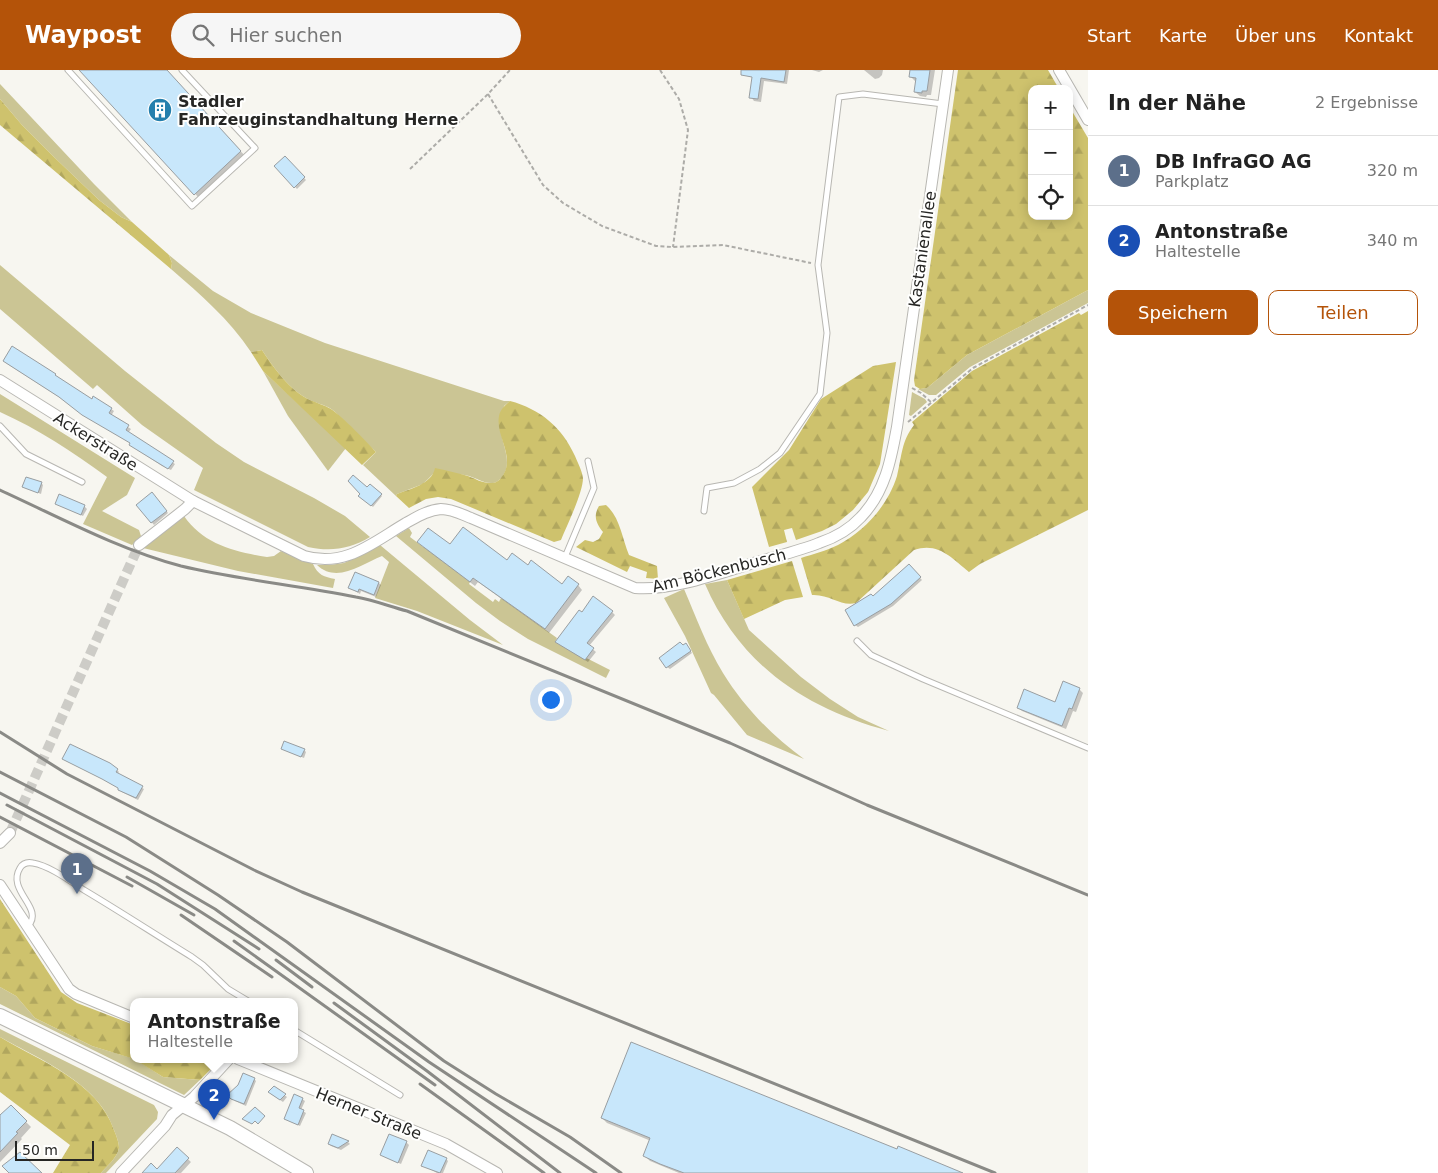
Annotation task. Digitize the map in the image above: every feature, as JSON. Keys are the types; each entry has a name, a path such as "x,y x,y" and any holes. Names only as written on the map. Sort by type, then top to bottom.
{"main road":[{"path":"0,1016 230,1128 306,1173"}],"street":[{"name":"Kastanienallee","path":"897,427 948,70"},
{"path":"1059,70 1088,120"},
{"name":"Ackerstraße","path":"0,380 193,501"},
{"name":"Am Böckenbusch","path":"193,501 304,556 323,560 342,558 355,553 423,514 441,509 451,510 507,535 566,557 635,588 650,589 666,587 818,544 845,530 860,518 873,503 884,483 897,427"},
{"path":"139,545 193,501"},
{"path":"0,843 10,833"},
{"path":"0,885 69,988 76,994 130,1016"},
{"path":"121,1173 165,1126 172,1115 194,1097 225,1063"},
{"name":"Herner Straße","path":"248,1063 446,1144 497,1173"}],"lane":[{"path":"68,70 192,206 255,148 182,70"},
{"path":"704,511 707,488 734,483 760,469 780,453 820,394 827,333 818,264 839,97 863,94 943,104"},
{"path":"0,426 26,454 82,482"},
{"path":"566,557 594,488 588,461"},
{"path":"857,641 871,655 1088,748"},
{"path":"27,927 34,917 17,883 17,875 22,864 28,862 35,863 61,876 192,957 228,990 243,998"},
{"path":"298,1032 400,1095"}],"path":[{"path":"410,169 488,94 510,70"},
{"path":"660,70 679,99 688,130 673,247"},
{"path":"488,94 543,184 564,203 602,226 656,246 673,247 723,244 818,264"},
{"path":"897,427 908,422 973,368 1088,305"},
{"path":"903,387 921,393 932,403"}],"shaded area":[{"path":"0,84 132,222 121,217 99,200 22,125 0,99"},
{"path":"169,255 213,291 251,313 325,343 504,401 510,401 504,406 501,426 507,463 501,478 491,483 465,475 433,474 423,484 396,496 363,465 376,452 334,411 302,396 289,385 262,350 251,352 224,318 171,269 172,263"},
{"path":"0,265 125,371 216,443 244,462 345,516 370,537 348,547 325,549 308,547 194,490 203,468 142,425 97,385 93,389 0,309"},
{"path":"1088,290 1088,303 970,367 936,395 929,395 918,389 927,388 967,355"},
{"path":"263,371 346,448 328,471 288,416"},
{"path":"912,392 927,402 911,416 909,415"},
{"path":"0,394 135,478 127,495 102,511 139,530 141,536 132,545 83,524 107,477 55,442 0,412"},
{"path":"184,516 200,534 221,545 267,557 274,556 281,551 313,564 322,575 335,579 333,588 238,571 143,548"},
{"path":"409,528 412,533 410,537 470,582 469,584 493,602 495,599 499,602 501,598 557,638 555,642 610,670 606,678 528,639 476,603 396,536"},
{"path":"380,545 503,645 417,611 375,598 389,562 382,556 350,571 341,573 333,573 317,565 344,563"},
{"path":"727,580 749,630 801,677 830,699 858,717 889,731 859,722 830,710 779,680 757,660 737,638 720,613 705,584"},
{"path":"684,589 712,653 731,686 759,720 804,759 747,735 711,693 685,636 664,598"},
{"path":"0,987 16,996 35,1018 92,1046 130,1057 130,1063 141,1063 163,1077 200,1080 184,1095 0,1004"},
{"path":"0,1029 154,1105 158,1112 157,1119 106,1173 101,1173 114,1158 119,1148 106,1113 82,1086 66,1074 0,1037"}],"green space":[{"path":"958,70 1048,70 1057,85 1028,85 1028,220 1073,220 1073,113 1088,138 1088,290 967,355 927,388 920,389 915,386 914,380"},
{"path":"0,99 22,125 99,200 121,217 132,222 169,255 172,263 171,269 0,125"},
{"path":"1088,311 1088,510 980,564 969,572 944,553 931,548 923,548 914,550 856,603 845,603 824,596 812,595 801,558 838,545 866,525 874,516 893,487 904,443 914,425 912,422 972,371 1079,313 1081,315"},
{"path":"262,350 289,385 302,396 336,413 376,452 362,465 263,371 251,352"},
{"path":"896,362 880,464 868,492 853,510 836,524 796,540 792,528 784,530 787,542 769,547 752,487 789,450 821,399 873,366"},
{"path":"510,401 521,404 540,414 557,428 570,446 581,470 583,478 580,492 561,540 554,542 451,499 438,497 426,499 409,508 396,496 425,482 433,474 435,468 484,482 493,483 499,480 505,471 507,456 500,432 499,416 500,412"},
{"path":"606,505 615,515 629,555 657,566 658,579 646,578 647,572 630,566 627,572 576,547 585,540 593,542 599,539 603,532 597,522 596,513 599,506"},
{"path":"792,561 803,597 785,600 744,619 727,580"},
{"path":"0,899 61,992 77,1003 130,1023 130,1058 92,1046 35,1018 16,996 0,987"},
{"path":"0,1037 66,1074 95,1099 106,1113 119,1143 119,1148 114,1158 101,1173 53,1173 70,1145 0,1092"},
{"path":"140,1063 213,1063 213,1067 200,1080 163,1077"}],"building":[{"name":"Stadler Fahrzeuginstandhaltung Herne","path":"79,70 167,70 241,151 194,195"},
{"path":"741,70 786,70 784,82 761,78 758,99 749,98 752,77 741,75"},
{"path":"910,70 930,70 927,91 922,91 922,93 914,92 916,78 909,77"},
{"path":"285,156 305,177 294,188 274,166"},
{"path":"12,346 92,399 93,396 112,408 109,413 129,425 126,430 174,461 168,469 129,445 130,443 82,415 59,397 3,361"},
{"path":"353,475 367,487 370,484 382,494 371,506 358,496 360,494 348,481"},
{"path":"26,477 42,482 38,493 22,487"},
{"path":"152,492 167,511 151,523 136,505"},
{"path":"59,494 85,505 81,515 55,504"},
{"path":"463,527 507,560 512,553 528,565 531,560 562,584 568,576 579,584 545,629 473,578 470,582 417,542 428,528 450,544"},
{"path":"909,564 921,577 891,604 854,626 845,610 871,594 873,596"},
{"path":"355,572 379,582 374,595 359,589 358,592 348,588"},
{"path":"593,596 613,611 587,643 594,648 585,660 555,642 579,610 582,612"},
{"path":"680,642 683,645 686,643 691,651 666,668 659,658"},
{"path":"1063,681 1080,688 1072,709 1069,708 1062,726 1017,708 1024,689 1055,702"},
{"path":"284,741 305,749 301,757 281,749"},
{"path":"70,744 110,763 118,769 116,772 143,786 136,798 62,759"},
{"path":"631,1042 897,1149 898,1146 963,1173 684,1173 660,1164 643,1156 650,1138 601,1118"},
{"path":"243,1073 255,1078 244,1104 231,1099 227,1095 238,1085"},
{"path":"274,1086 286,1094 280,1100 268,1092"},
{"path":"294,1094 303,1098 299,1108 304,1110 298,1125 284,1119"},
{"path":"11,1105 27,1121 0,1152 0,1115"},
{"path":"255,1107 265,1116 258,1124 255,1121 252,1124 242,1119"},
{"path":"332,1134 349,1141 338,1148 328,1144"},
{"path":"389,1134 407,1141 398,1163 380,1155"},
{"path":"177,1147 189,1158 175,1173 142,1173 151,1163 157,1169"},
{"path":"428,1150 447,1158 440,1173 421,1166"},
{"path":"20,1152 42,1173 9,1173 2,1166"}],"tunnel":[{"path":"10,833 139,545"}],"railway":[{"path":"0,490 112,542 181,566 363,598 407,611 730,743 867,805 1088,895"},
{"path":"0,732 67,774 254,870 302,892 995,1173"},
{"path":"0,772 126,837 218,895 287,942 444,1061 570,1137 621,1173"},
{"path":"0,793 150,871 215,909 429,1062 596,1173"},
{"path":"7,805 157,884 259,949"},
{"path":"0,817 132,886"},
{"path":"127,877 194,915"},
{"path":"181,915 272,977"},
{"path":"234,941 435,1085"},
{"path":"276,960 312,987"},
{"path":"334,1003 427,1071 560,1173"},
{"path":"420,1084 544,1173"}],"place":[{"name":"Stadler Fahrzeuginstandhaltung Herne","path":"160,110"},
{"name":"DB InfraGO AG","path":"77,894"},
{"name":"Antonstraße","path":"214,1120"}]}
